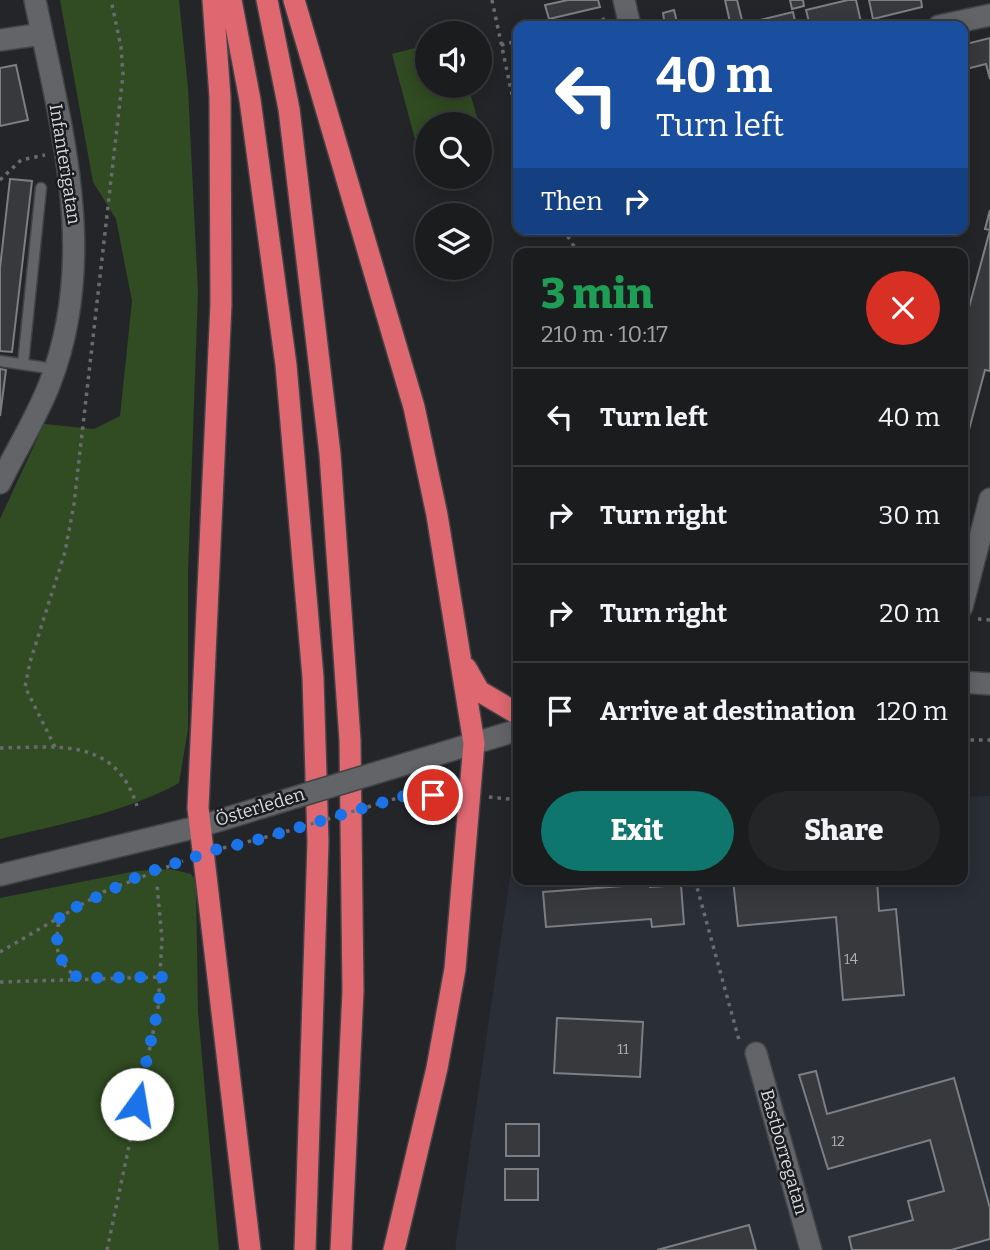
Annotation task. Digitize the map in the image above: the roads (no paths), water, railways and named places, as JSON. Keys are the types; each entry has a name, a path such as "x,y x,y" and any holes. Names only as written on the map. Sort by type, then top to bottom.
{"highway":[{"path":"213,0 220,97 221,304 202,669 198,808 250,1250"},
{"path":"231,0 250,100 286,365 313,677 317,842 305,1250"},
{"path":"267,0 289,109 330,454 350,740 353,990 341,1250"},
{"path":"294,0 414,407 437,515 474,743 455,969 441,1047 394,1250"},
{"path":"461,657 478,691 513,711"}],"street":[{"name":"Infanterigatan","path":"0,483 50,383 75,273 76,237 65,151 35,0"},
{"path":"962,21 990,15"},
{"path":"0,40 42,34"},
{"path":"968,582 990,502"},
{"path":"968,682 990,684"},
{"name":"Österleden","path":"0,875 201,826 513,731"},
{"name":"Bastborregatan","path":"756,1053 811,1250"}],"lane":[{"path":"23,364 41,188"},
{"path":"0,361 54,369"}]}
